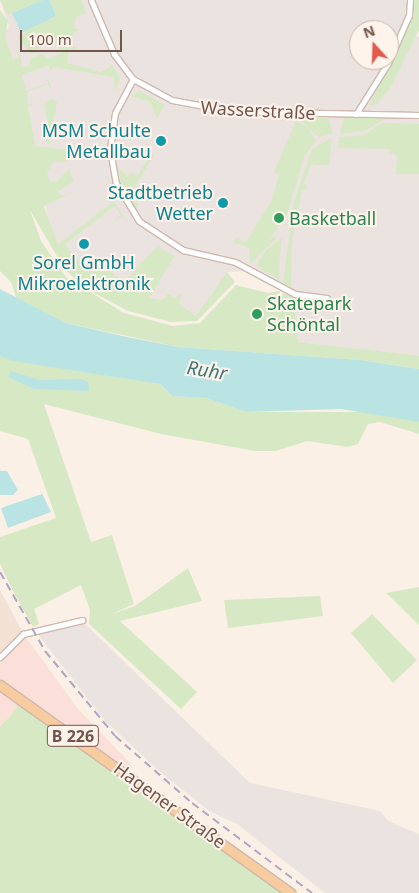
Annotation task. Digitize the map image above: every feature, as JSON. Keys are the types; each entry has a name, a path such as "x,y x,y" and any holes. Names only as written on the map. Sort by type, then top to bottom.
{"main road":[{"name":"Hagener Straße","path":"0,685 290,893"}],"street":[{"name":"Wasserstraße","path":"91,0 110,45 133,79 172,100 202,109 419,115"},
{"path":"356,114 381,79 409,15 410,0"},
{"path":"133,79 115,113 110,150 116,183 139,221 183,250 235,262 295,294 327,298"},
{"path":"0,657 23,634 82,620"}],"shaded area":[{"path":"0,0 414,0 406,31 419,37 419,356 298,342 293,297 243,271 227,272 197,317 90,281 58,244 49,220 1,35 9,27"},
{"path":"0,590 22,631 0,652"},
{"path":"82,621 250,783 380,811 388,821 419,834 419,893 325,893 237,824 209,811 158,770 105,721 37,633"},
{"path":"25,636 78,709 132,765 129,771 0,679 0,662 13,643"},
{"path":"0,689 17,700 17,708 0,727"}],"green space":[{"path":"0,0 43,0 8,15"},
{"path":"49,0 81,0 87,13 76,17 74,28 79,30 73,33 71,46 77,47 75,52 69,51 67,63 101,72 112,65 120,77 115,93 114,77 53,67 51,72 49,65 22,75 26,91 48,83 46,78 51,84 50,89 48,84 27,92 28,104 33,104 28,106 35,146 87,152 67,153 67,162 53,162 47,173 50,182 56,182 69,169 74,181 58,192 62,196 74,192 44,206 58,244 114,201 126,220 122,216 108,226 121,215 115,206 65,244 87,271 97,261 124,282 157,246 175,256 158,283 162,286 158,285 149,298 162,300 168,294 175,298 182,292 179,304 196,316 227,272 235,282 197,321 171,322 128,311 87,289 65,270 30,210 41,241 66,277 124,313 173,326 200,323 236,285 268,293 280,291 274,307 283,293 293,297 298,342 419,356 419,369 361,360 178,347 66,323 17,300 11,282 0,271 0,10 8,21 5,37 13,60 19,58 16,41 23,67 28,67 31,58 42,54 48,59 62,53 53,34 42,39 42,47 31,54 18,37 25,34 23,29 55,16"},
{"path":"414,0 419,0 419,30 390,89 377,104 369,106 387,70 399,70 399,45 414,14"},
{"path":"140,91 165,105 157,118 150,102 130,96"},
{"path":"52,99 57,102 50,144 45,141 50,136 44,103"},
{"path":"306,116 329,118 332,134 319,137 298,119"},
{"path":"344,117 388,118 364,131 340,134"},
{"path":"296,121 309,128 316,141 305,155 287,215 268,241 275,236 276,239 250,264 249,248 233,242 236,237 245,243 271,202 279,175 274,172"},
{"path":"382,123 419,124 419,174 396,174 397,155 390,154 391,149 338,148 339,137 364,135"},
{"path":"332,138 329,166 311,164 304,183 308,188 302,190 292,241 291,287 283,283 294,202 312,149"},
{"path":"140,146 154,155 128,198 117,167 128,177 131,172 137,176 150,156"},
{"path":"128,198 139,204 136,210 132,204"},
{"path":"282,238 279,280 256,266 266,250"},
{"path":"0,356 160,384 172,396 206,398 246,412 375,412 419,422 419,434 380,422 368,424 358,444 348,447 307,441 276,451 255,451 161,434 44,404 91,542 112,535 134,604 112,614 135,606 188,568 202,601 120,621 197,692 181,709 89,624 90,610 81,585 34,609 39,624 33,627 12,589 0,564 0,537 56,518 28,439 0,431"},
{"path":"419,587 419,625 386,593"},
{"path":"320,596 323,616 228,628 224,600"},
{"path":"372,614 417,660 393,683 351,633"},
{"path":"17,700 285,893 0,893 0,727 17,708"}],"water":[{"path":"43,0 49,0 56,16 21,33 12,13"},
{"name":"Ruhr","path":"0,289 66,323 178,347 361,360 419,369 419,422 341,409 246,412 206,398 172,396 160,384 13,361 0,356"},
{"path":"10,371 41,380 82,379 88,382 89,391 34,389 8,377"},
{"path":"0,471 7,471 18,490 13,495 0,495"},
{"path":"40,489 51,512 8,528 1,508 42,494"}],"railway":[{"path":"0,572 45,651 115,736 192,803 312,893"}],"place":[{"name":"MSM Schulte Metallbau","path":"161,141"},
{"name":"Stadtbetrieb Wetter","path":"223,203"},
{"name":"Basketball","path":"279,218"},
{"name":"Sorel GmbH Mikroelektronik","path":"84,244"},
{"name":"Skatepark Schöntal","path":"257,314"}]}
